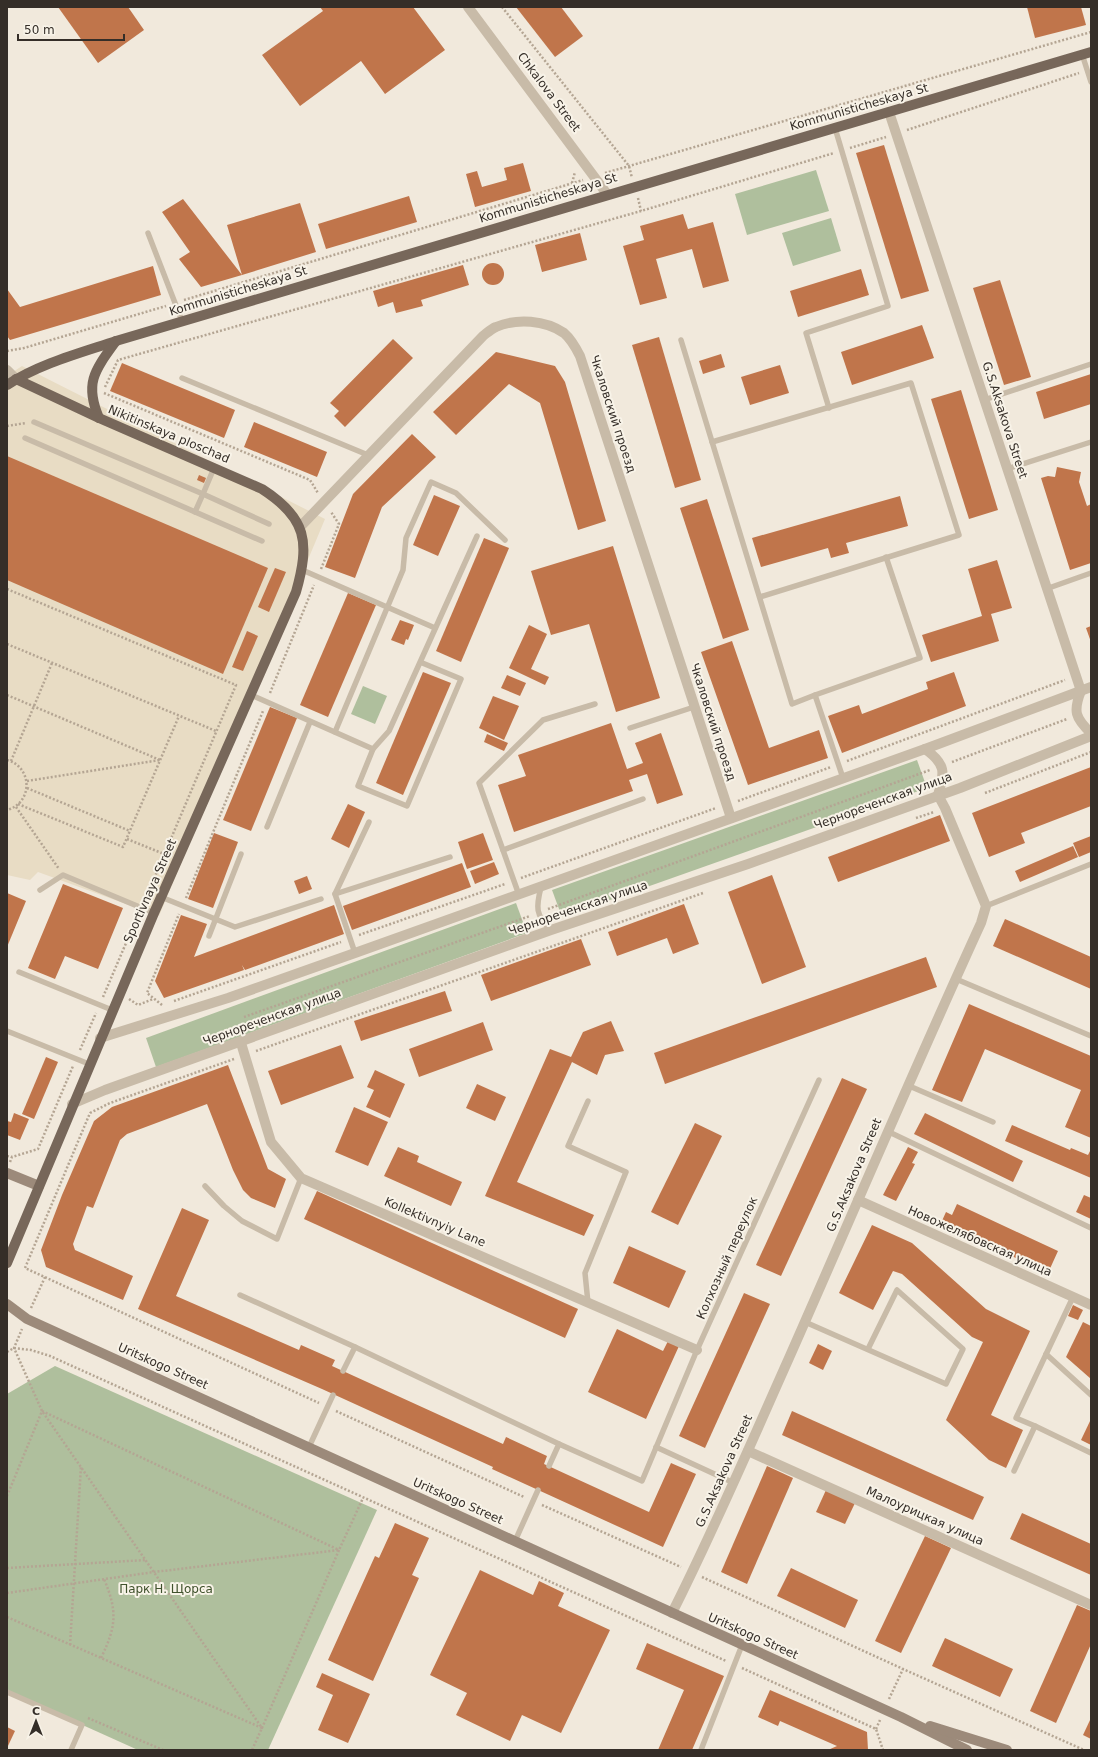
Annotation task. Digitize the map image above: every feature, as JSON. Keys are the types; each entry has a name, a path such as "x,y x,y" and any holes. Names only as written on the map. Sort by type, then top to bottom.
{"main road":[{"name":"Kommunisticheskaya St","path":"7,385 16,379 116,341 1086,53"},
{"path":"98,418 94,408 91,388 93,377 116,341"},
{"name":"Nikitinskaya ploschad","path":"16,379 98,418 262,489 277,499 292,514 300,527"},
{"name":"Sportivnaya Street","path":"7,1263 112,1010 296,592 303,543 300,527"},
{"path":"7,1173 39,1186"},
{"name":"Uritskogo Street","path":"7,1304 27,1319 901,1717"},
{"path":"901,1717 968,1750"},
{"path":"901,1717 1007,1750"}],"street":[{"name":"Chkalova Street","path":"468,7 607,194"},
{"name":"G.S.Aksakova Street","path":"889,112 1080,691"},
{"name":"Чкаловский проезд","path":"300,527 483,336 496,327 514,322 534,322 550,325 565,334 580,356 731,818"},
{"path":"7,370 16,379"},
{"path":"100,1038 228,998 519,895 925,749 1091,687"},
{"path":"1080,691 1076,704 1076,716 1083,726 1091,733"},
{"name":"Чернореченская улица","path":"72,1104 105,1090 551,930 748,864 938,795 1091,736"},
{"path":"925,749 935,756 943,766 943,779 938,795 946,808 986,906"},
{"name":"G.S.Aksakova Street","path":"672,1613 734,1483 907,1085 981,923 986,906"},
{"name":"Kollektivnyiy Lane","path":"241,1042 271,1142 301,1178 698,1350"},
{"name":"Новожелябовская улица","path":"858,1200 1091,1305"},
{"name":"Малоурицкая улица","path":"748,1451 1091,1605"}],"lane":[{"path":"1086,53 1087,70 1091,82"},
{"path":"829,408 806,333 888,306 835,128"},
{"path":"148,233 182,321"},
{"path":"681,340 792,704 920,658 886,557"},
{"path":"984,400 1091,364"},
{"path":"182,378 368,455"},
{"path":"712,442 911,383 959,535 760,597"},
{"path":"34,422 203,494 269,524"},
{"path":"25,438 262,541"},
{"path":"1007,469 1091,442"},
{"path":"195,512 214,468"},
{"path":"335,732 403,570 406,538 431,482 456,493 505,540"},
{"path":"420,662 461,679 407,806 358,786 373,749 389,731 420,662 436,628 477,536"},
{"path":"300,569 436,628"},
{"path":"1046,589 1091,573"},
{"path":"250,695 373,749"},
{"path":"815,695 843,778"},
{"path":"519,895 479,783 543,720 595,704"},
{"path":"630,728 694,708"},
{"path":"267,827 310,722"},
{"path":"503,850 643,799"},
{"path":"355,953 335,894 369,822"},
{"path":"209,936 241,854"},
{"path":"335,894 450,856"},
{"path":"986,906 1091,864"},
{"path":"40,890 63,875 154,913"},
{"path":"541,887 538,900 538,913 544,923 551,930"},
{"path":"161,897 235,927 320,899"},
{"path":"19,972 112,1010"},
{"path":"956,979 1091,1036"},
{"path":"7,1031 89,1064"},
{"name":"Колхозный переулок","path":"559,1444 642,1481 698,1350 819,1080"},
{"path":"907,1085 993,1122"},
{"path":"588,1101 568,1146 626,1172 585,1273 588,1303"},
{"path":"887,1131 1091,1228"},
{"path":"205,1186 224,1206 242,1221 277,1239 301,1178"},
{"path":"805,1322 946,1384 963,1349 897,1290 868,1349"},
{"path":"240,1295 559,1444 549,1466"},
{"path":"1073,1297 1016,1418 1091,1453"},
{"path":"343,1371 354,1347"},
{"path":"1046,1354 1091,1395"},
{"path":"309,1447 333,1395"},
{"path":"1014,1471 1035,1426"},
{"path":"656,1446 734,1483"},
{"path":"515,1541 538,1490"},
{"path":"701,1750 742,1645"},
{"path":"7,1692 82,1725 71,1750"}],"path":[{"path":"502,7 629,166"},
{"path":"7,351 24,348 595,176 1091,32"},
{"path":"310,480 103,393 118,360 626,215 842,151 1087,70"},
{"path":"7,426 34,422"},
{"path":"7,589 236,685 38,1149 23,1155 12,1157 7,1156"},
{"path":"7,644 216,731"},
{"path":"11,761 52,663"},
{"path":"7,696 160,760"},
{"path":"18,804 123,847 179,716"},
{"path":"244,1017 538,913 943,766 1076,716"},
{"path":"982,794 1091,752"},
{"path":"7,760 20,766 27,781 25,795 16,806 7,810"},
{"path":"27,781 160,760"},
{"path":"27,788 130,831"},
{"path":"16,806 63,875"},
{"path":"915,818 946,808"},
{"path":"127,839 164,854"},
{"path":"704,893 110,1103 90,1113 25,1268 533,1501 692,1572 902,1670 1084,1750"},
{"path":"138,1005 154,999"},
{"path":"7,1168 12,1157"},
{"path":"14,1348 42,1411 262,1728"},
{"path":"7,1352 14,1348 31,1350 50,1356 876,1729 883,1750"},
{"path":"7,1496 42,1411"},
{"path":"42,1411 339,1550"},
{"path":"70,1645 81,1466"},
{"path":"252,1750 363,1498"},
{"path":"7,1593 154,1572 339,1550"},
{"path":"7,1568 146,1560"},
{"path":"101,1658 110,1638 114,1616 110,1595 104,1579"},
{"path":"7,1618 262,1728"}],"green space":[{"path":"816,170 829,211 747,235 735,194"},
{"path":"831,218 841,251 793,266 782,233"},
{"path":"363,686 387,696 375,724 351,714"},
{"path":"917,760 927,788 562,917 552,890"},
{"path":"516,903 527,933 156,1067 146,1038"},
{"name":"Парк Н. Щорса","path":"55,1366 377,1510 268,1750 138,1750 7,1691 7,1394"}],"shaded area":[{"path":"22,366 325,519 159,916 38,872 30,880 7,875 7,376"}],"building":[{"path":"58,7 128,7 144,30 98,63"},
{"path":"320,7 413,7 445,50 385,94 361,61 300,106 262,55 323,11"},
{"path":"516,7 561,7 583,36 555,57"},
{"path":"1027,7 1081,7 1086,25 1035,38"},
{"path":"884,145 929,291 901,299 856,153"},
{"path":"523,163 531,191 475,207 466,174 477,171 482,187 507,180 504,168"},
{"path":"409,196 417,222 326,249 318,224"},
{"path":"183,199 242,275 201,287 179,259 190,252 162,212"},
{"path":"300,203 316,252 242,275 227,225"},
{"path":"683,214 688,229 713,222 729,281 703,288 692,249 656,259 667,298 640,305 623,246 644,240 640,226"},
{"path":"580,233 587,260 542,272 535,245"},
{"path":"493,263 501,266 504,274 501,282 493,285 485,282 482,274 485,266"},
{"path":"463,265 469,285 421,300 423,306 396,313 393,302 378,307 373,291"},
{"path":"153,266 161,295 10,340 7,336 7,289 20,307"},
{"path":"861,269 869,295 798,317 790,291"},
{"path":"1000,280 1031,377 1004,385 973,288"},
{"path":"922,325 934,358 852,385 841,352"},
{"path":"659,337 701,480 675,488 632,345"},
{"path":"393,339 413,358 345,427 334,416 339,411 330,403"},
{"path":"496,352 555,366 565,382 606,521 578,530 540,403 509,384 456,435 433,412"},
{"path":"721,354 725,367 703,374 699,361"},
{"path":"122,363 235,410 224,438 110,391"},
{"path":"780,365 789,393 750,405 741,377"},
{"path":"1091,374 1091,404 1044,419 1036,392"},
{"path":"961,390 998,510 969,519 931,399"},
{"path":"254,422 327,452 317,477 244,447"},
{"path":"412,434 436,457 382,507 355,578 325,567 353,494"},
{"path":"7,456 268,568 223,674 7,580"},
{"path":"1057,467 1081,472 1079,482 1087,506 1091,504 1091,563 1070,570 1041,478 1048,476 1055,477"},
{"path":"199,475 206,478 204,483 197,480"},
{"path":"434,495 460,506 438,556 413,545"},
{"path":"900,496 908,526 846,543 849,553 831,558 828,548 761,567 752,538"},
{"path":"707,499 749,630 723,639 680,508"},
{"path":"484,538 509,548 461,662 436,651"},
{"path":"613,546 660,698 616,712 589,624 551,635 531,571"},
{"path":"997,560 1012,608 991,614 999,641 931,662 922,635 982,616 968,569"},
{"path":"275,568 286,572 269,612 258,607"},
{"path":"348,593 376,605 328,717 300,705"},
{"path":"400,620 414,625 408,640 406,639 404,645 391,640"},
{"path":"529,625 547,634 531,669 549,677 545,685 509,668"},
{"path":"1091,626 1091,642 1086,628"},
{"path":"247,631 258,636 243,671 232,667"},
{"path":"732,641 769,748 819,730 828,758 748,785 701,652"},
{"path":"423,672 451,683 403,795 376,783"},
{"path":"954,672 966,706 842,753 828,716 859,705 862,714 928,689 926,682"},
{"path":"507,675 526,683 520,696 501,688"},
{"path":"493,696 519,706 504,740 479,728"},
{"path":"270,707 297,718 251,831 223,820"},
{"path":"611,723 627,769 643,763 635,743 661,733 683,795 657,804 647,774 629,780 633,791 514,832 498,785 526,776 518,755"},
{"path":"487,734 508,743 504,751 484,742"},
{"path":"1091,767 1091,806 1021,833 1025,843 989,857 972,813"},
{"path":"348,804 365,812 349,848 331,839"},
{"path":"940,815 950,841 838,882 828,857"},
{"path":"214,833 238,842 213,908 188,899"},
{"path":"483,833 493,860 467,869 458,842"},
{"path":"1091,836 1091,852 1079,857 1073,843"},
{"path":"1073,846 1078,857 1020,882 1015,871"},
{"path":"494,862 499,874 475,884 470,871"},
{"path":"462,863 471,887 352,930 343,906"},
{"path":"772,875 806,967 762,984 728,892"},
{"path":"307,876 312,889 299,894 294,881"},
{"path":"63,884 123,908 98,969 65,956 55,979 28,968"},
{"path":"7,893 26,901 7,947"},
{"path":"684,904 699,944 673,954 667,938 617,956 608,932"},
{"path":"334,905 344,934 245,970 242,965 244,970 164,998 155,981 181,915 207,924 194,957"},
{"path":"1005,919 1091,957 1091,989 993,946"},
{"path":"581,939 591,965 491,1001 481,975"},
{"path":"926,957 937,987 665,1084 654,1053"},
{"path":"445,991 452,1011 361,1041 354,1021"},
{"path":"969,1004 1091,1056 1091,1138 1065,1127 1081,1090 985,1049 962,1102 932,1090"},
{"path":"611,1021 624,1051 605,1055 597,1075 572,1062 517,1182 594,1215 584,1236 485,1196 550,1049 571,1057 583,1032"},
{"path":"483,1022 493,1050 419,1077 409,1049"},
{"path":"341,1045 354,1078 281,1105 268,1071"},
{"path":"46,1057 58,1062 34,1119 22,1114"},
{"path":"228,1065 268,1169 286,1179 275,1208 251,1198 243,1190 233,1170 207,1104 127,1134 120,1140 93,1208 87,1206 73,1244 75,1250 133,1276 123,1300 46,1267 41,1250 62,1195 94,1121 112,1107"},
{"path":"375,1070 405,1084 390,1118 366,1107 374,1090 367,1087"},
{"path":"842,1078 867,1089 781,1276 756,1265"},
{"path":"477,1084 506,1097 495,1121 466,1108"},
{"path":"354,1107 388,1122 368,1166 335,1152"},
{"path":"14,1113 29,1119 20,1140 7,1135 7,1121 11,1122"},
{"path":"925,1113 1023,1161 1013,1182 914,1134"},
{"path":"695,1123 722,1136 678,1225 651,1212"},
{"path":"1012,1125 1070,1150 1071,1148 1088,1155 1091,1149 1091,1178 1005,1141"},
{"path":"398,1147 419,1156 417,1162 462,1182 451,1206 384,1176"},
{"path":"908,1147 918,1152 912,1163 915,1164 896,1201 883,1195"},
{"path":"317,1191 578,1309 565,1338 304,1219"},
{"path":"1084,1195 1091,1198 1091,1219 1076,1212"},
{"path":"957,1204 1058,1251 1048,1273 941,1223 946,1212 952,1215"},
{"path":"182,1208 209,1220 176,1296 299,1350 301,1345 335,1360 332,1366 503,1444 506,1437 547,1456 544,1464 649,1512 671,1463 696,1474 663,1547 322,1389 138,1309"},
{"path":"872,1225 912,1243 986,1309 1030,1331 991,1415 1023,1430 1006,1468 989,1460 946,1420 983,1342 972,1337 902,1274 893,1271 873,1310 839,1293"},
{"path":"629,1246 686,1271 669,1308 613,1283"},
{"path":"744,1293 770,1304 705,1448 679,1436"},
{"path":"1073,1305 1083,1310 1078,1320 1068,1316"},
{"path":"1083,1322 1091,1326 1091,1379 1066,1357"},
{"path":"617,1329 663,1351 668,1341 679,1346 646,1419 588,1392"},
{"path":"818,1344 832,1351 823,1370 809,1363"},
{"path":"792,1411 984,1497 973,1520 782,1435"},
{"path":"1091,1419 1091,1445 1081,1440"},
{"path":"767,1466 793,1478 747,1584 721,1572"},
{"path":"826,1490 855,1503 845,1524 816,1512"},
{"path":"1022,1513 1091,1544 1091,1575 1010,1539"},
{"path":"395,1523 429,1538 412,1575 419,1578 373,1681 328,1660 375,1556 379,1558"},
{"path":"925,1536 951,1548 901,1653 875,1641"},
{"path":"791,1568 858,1600 845,1628 777,1596"},
{"path":"480,1570 533,1595 539,1581 564,1593 558,1606 610,1630 561,1733 522,1715 510,1741 456,1715 467,1693 430,1675"},
{"path":"1077,1605 1091,1611 1091,1644 1056,1723 1030,1711"},
{"path":"945,1638 1013,1669 1000,1697 932,1666"},
{"path":"647,1643 724,1676 692,1750 658,1750 684,1690 636,1669"},
{"path":"322,1673 370,1694 348,1743 318,1730 333,1695 316,1687"},
{"path":"770,1690 867,1732 868,1750 828,1750 837,1746 780,1721 778,1726 758,1717"},
{"path":"1091,1718 1091,1739 1083,1735"},
{"path":"7,1727 15,1731 7,1748"}]}
